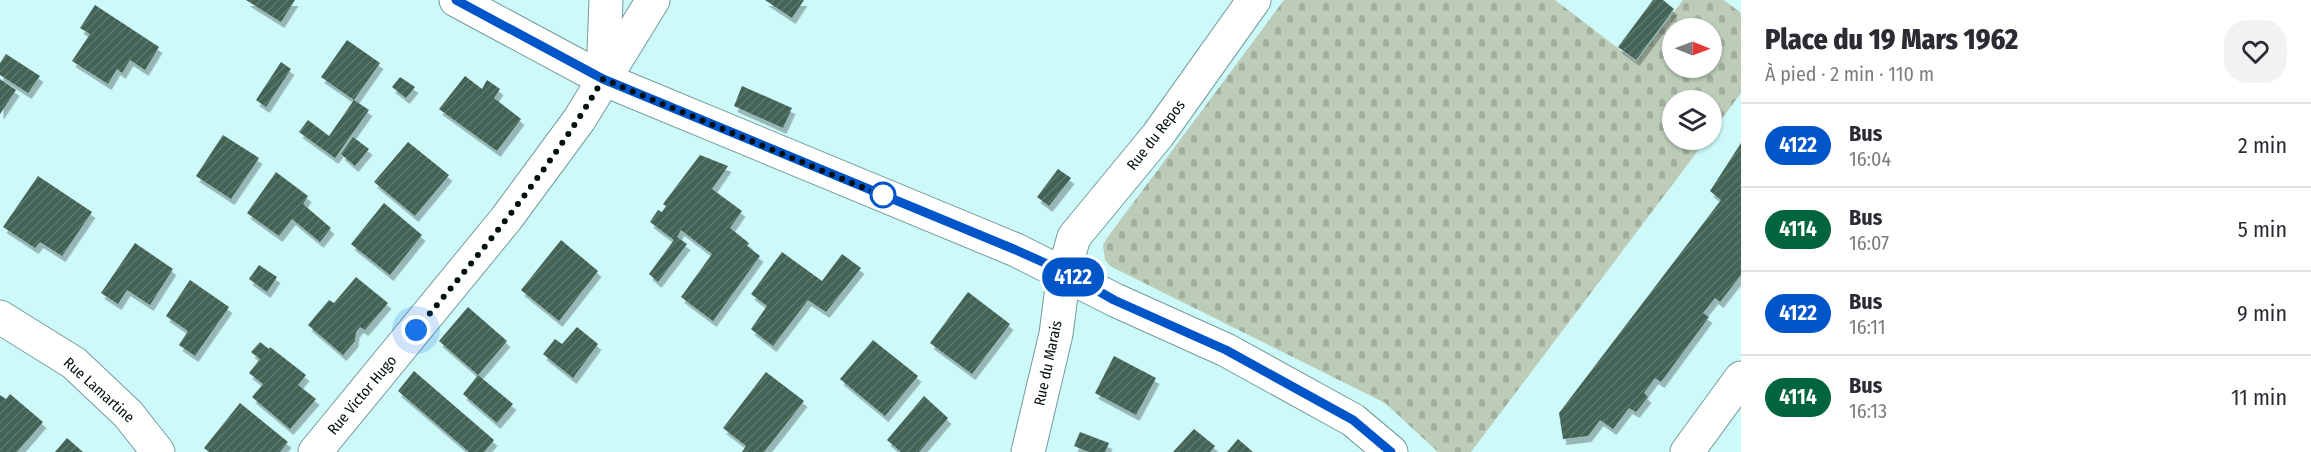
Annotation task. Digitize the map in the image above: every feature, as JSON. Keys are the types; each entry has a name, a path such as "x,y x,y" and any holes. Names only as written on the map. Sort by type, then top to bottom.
{"street":[{"path":"456,0 603,79 1065,272 1114,300 1226,350 1343,414 1390,452"},
{"path":"603,79 606,0"},
{"name":"Rue Victor Hugo","path":"315,452 506,219 579,120 653,0"},
{"name":"Rue du Repos","path":"1065,272 1074,237 1158,135 1254,0"},
{"name":"Rue du Marais","path":"1028,452 1056,334 1065,272"},
{"name":"Rue Lamartine","path":"0,317 74,363 128,414 158,452"},
{"path":"1687,452 1741,378"}],"green space":[{"path":"1284,0 1555,0 1636,62 1662,28 1662,78 1722,78 1722,18 1669,18 1683,0 1724,0 1741,13 1741,93 1722,119 1722,90 1662,90 1662,150 1698,150 1471,452 1438,452 1385,403 1110,266 1105,260 1103,245"}],"building":[{"path":"246,0 295,0 281,22"},
{"path":"765,0 804,0 792,18"},
{"path":"1653,0 1663,0 1674,9 1667,18 1662,18 1662,25 1636,60 1618,47"},
{"path":"95,5 159,47 145,70 130,60 122,73 117,69 108,84 72,61 90,34 80,28"},
{"path":"347,40 380,63 354,100 321,77"},
{"path":"6,54 40,76 28,93 0,75 0,63"},
{"path":"281,62 291,69 266,107 256,100"},
{"path":"465,76 482,89 487,80 500,89 494,98 521,119 497,151 439,109"},
{"path":"400,77 415,87 406,98 392,87"},
{"path":"0,79 16,90 0,114"},
{"path":"742,86 792,108 783,128 734,106"},
{"path":"354,100 369,110 335,158 299,132 308,120 329,136"},
{"path":"223,135 259,158 231,199 196,176"},
{"path":"353,137 369,149 355,166 341,154"},
{"path":"408,142 449,175 415,216 374,182"},
{"path":"1741,143 1741,275 1720,302 1715,298 1703,313 1709,317 1661,382 1655,378 1644,393 1648,397 1636,412 1629,408 1613,429 1600,420 1588,436 1563,439 1559,413 1721,200 1710,191"},
{"path":"700,155 728,166 712,189 742,211 730,228 749,243 747,246 760,256 713,321 681,297 712,254 681,230 677,237 687,244 658,282 649,274 674,240 650,222 658,210 662,212 666,206 663,204"},
{"path":"1058,169 1071,178 1049,206 1037,197"},
{"path":"276,172 308,196 303,204 331,228 320,242 292,219 279,236 247,213"},
{"path":"38,176 92,212 62,256 40,242 35,248 3,227"},
{"path":"384,203 422,235 390,275 351,244"},
{"path":"561,240 598,271 559,321 521,290"},
{"path":"135,243 173,269 150,305 127,290 118,304 101,293"},
{"path":"782,252 822,281 842,254 861,268 826,312 808,300 773,346 751,329 767,306 751,294"},
{"path":"259,265 277,277 267,292 249,279"},
{"path":"356,277 388,303 365,330 360,327 356,332 355,341 343,355 308,325 329,300 334,303"},
{"path":"190,280 229,307 195,356 179,345 188,331 166,316"},
{"path":"968,292 1010,324 972,374 930,343"},
{"path":"468,307 507,341 478,375 439,341"},
{"path":"577,327 598,344 573,378 543,354 555,339 562,344"},
{"path":"873,340 918,376 885,416 840,379"},
{"path":"260,342 306,375 298,385 316,399 290,429 252,397 263,384 249,373 260,359 251,352"},
{"path":"1114,356 1156,378 1136,415 1095,393"},
{"path":"414,371 494,440 484,452 469,452 398,391"},
{"path":"766,372 804,401 764,452 742,452 746,446 723,428"},
{"path":"478,375 513,404 497,423 463,394"},
{"path":"10,394 43,422 17,452 0,452 0,395 6,399"},
{"path":"924,396 948,418 919,452 901,452 887,440"},
{"path":"240,403 288,442 280,452 209,452 204,448"},
{"path":"1194,429 1215,446 1210,452 1173,452"},
{"path":"1080,432 1109,443 1105,452 1089,452 1074,446"},
{"path":"67,438 83,452 55,452"},
{"path":"1238,439 1253,452 1227,452"}],"bus line":[{"name":"4122","path":"456,0 603,79 650,100 1065,272 1114,300 1226,350 1353,420 1391,452"}],"route":[{"path":"416,330 506,219 579,120 603,79 893,200 883,195"}]}
